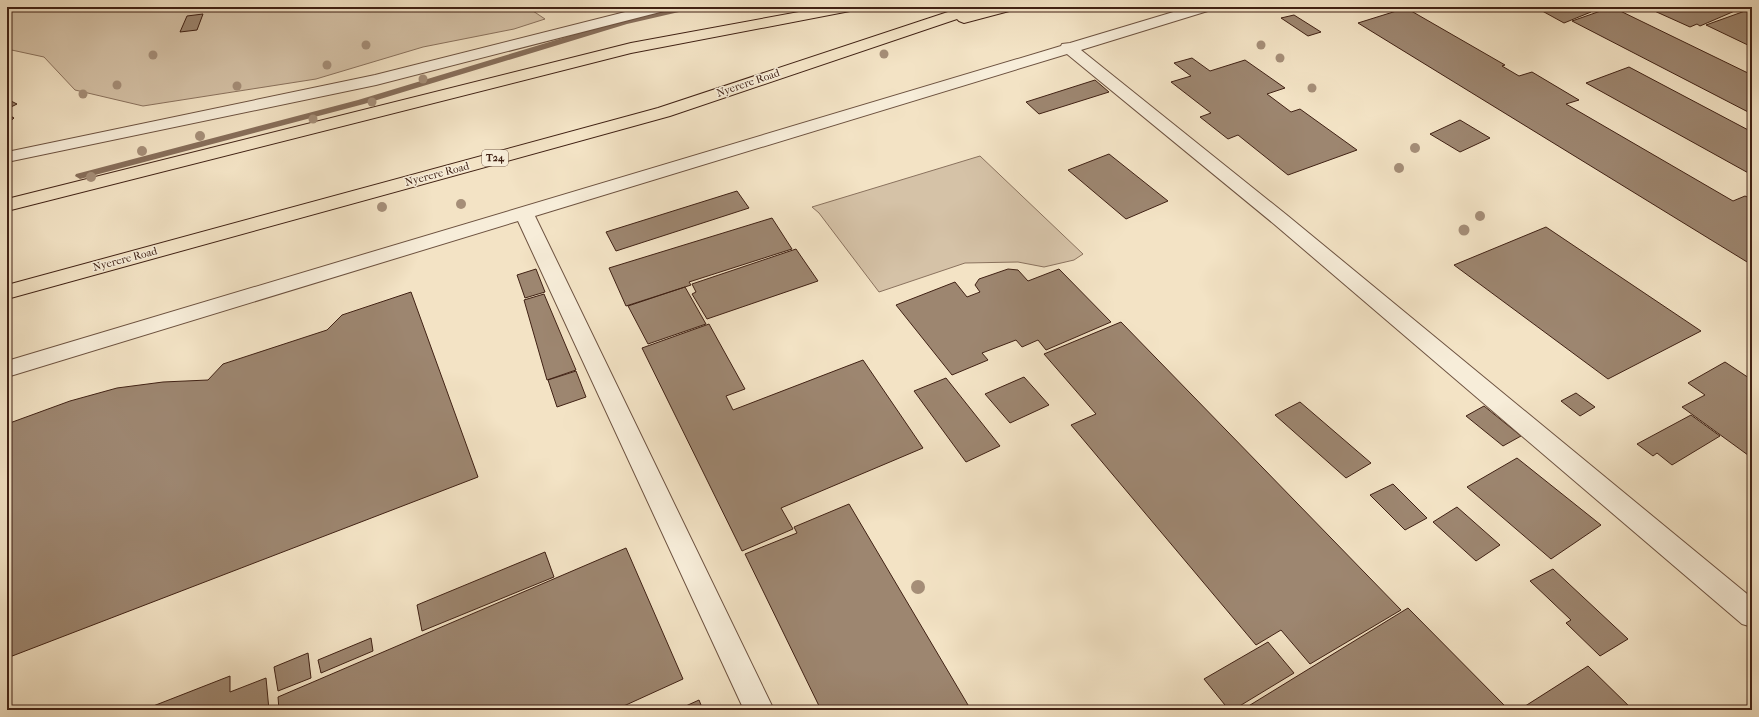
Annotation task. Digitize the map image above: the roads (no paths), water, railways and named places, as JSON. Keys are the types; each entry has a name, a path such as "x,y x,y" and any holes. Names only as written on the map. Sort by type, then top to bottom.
{"highway":[{"path":"7,205 631,48 850,7"},
{"name":"Nyerere Road","path":"7,292 664,112 978,7"},
{"path":"862,45 1008,7"}],"street":[{"path":"7,157 376,80 663,7"},
{"path":"7,369 1068,47 1206,7"},
{"path":"1068,47 1281,220 1752,615"},
{"path":"524,213 759,710"}],"waterway":[{"path":"80,176 361,102 625,22 692,7"}]}
